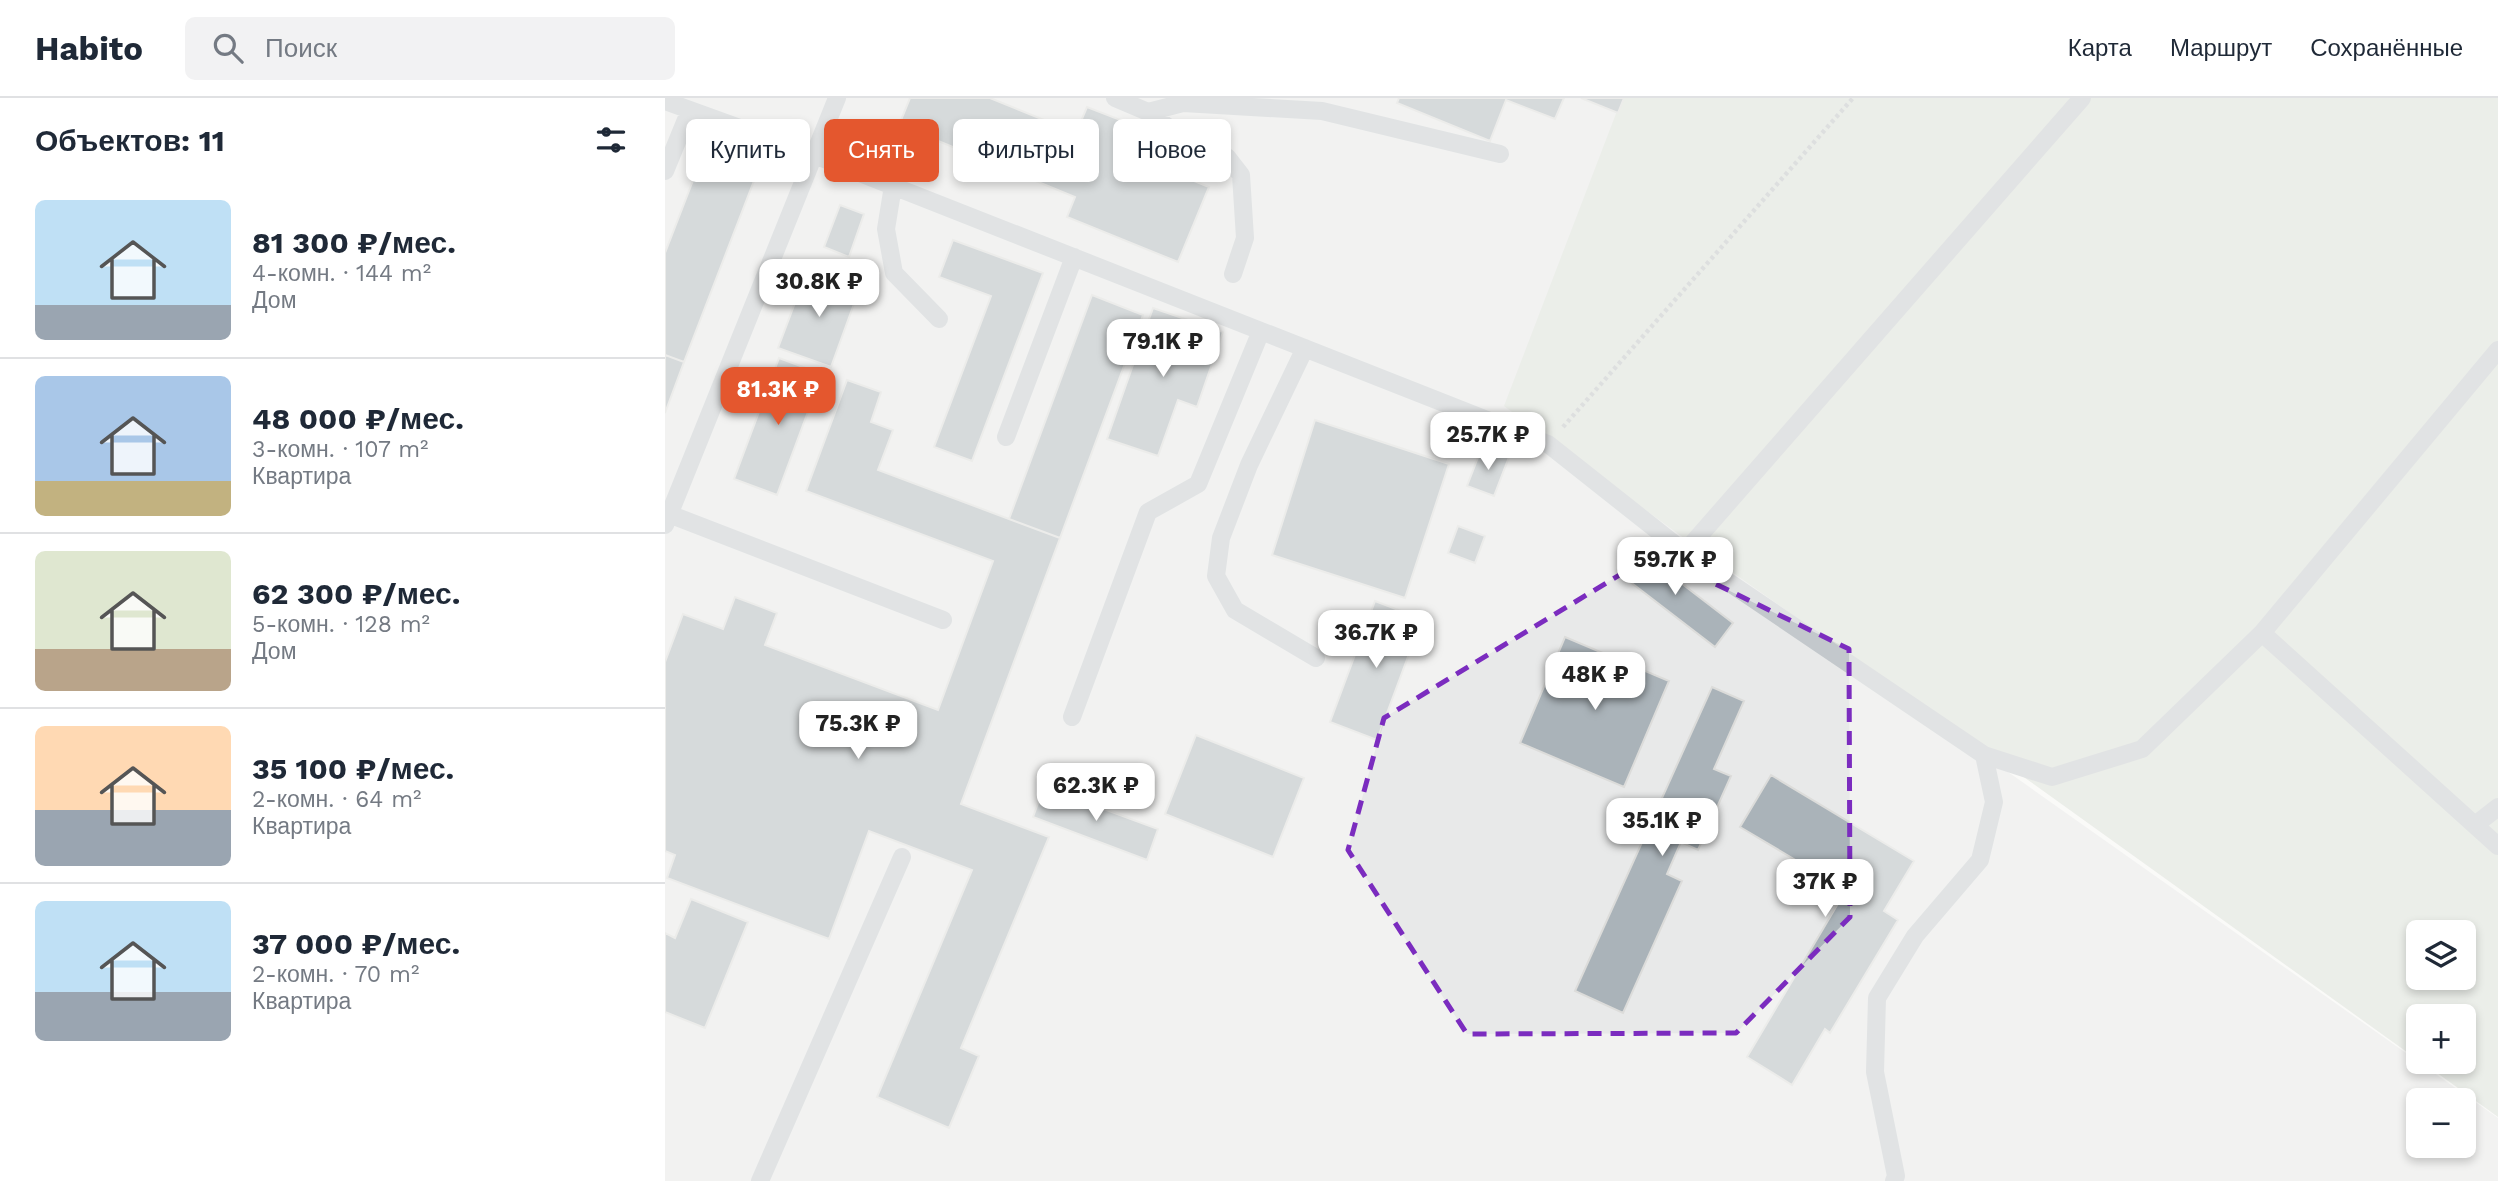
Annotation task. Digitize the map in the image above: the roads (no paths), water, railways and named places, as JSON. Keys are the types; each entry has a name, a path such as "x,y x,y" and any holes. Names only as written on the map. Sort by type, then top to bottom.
{"lane":[{"path":"837,98 667,520 943,620"},
{"path":"1115,98 1148,112 1182,138 1227,157 1241,175 1245,238 1233,274"},
{"path":"1687,554 1692,544 2082,98"},
{"path":"1148,112 1183,100 1325,105 1500,154"},
{"path":"665,101 814,155 1548,444 1687,554 1984,755 2052,776 2142,749 2262,633 2498,350"},
{"path":"665,171 690,110"},
{"path":"893,186 886,229 894,272 939,319"},
{"path":"1006,437 1074,257"},
{"path":"1072,717 1148,512 1198,484 1261,331"},
{"path":"1305,348 1249,465 1221,538 1216,576 1235,610 1316,658"},
{"path":"2262,633 2498,846"},
{"path":"1894,1181 1896,1176 1875,1072 1877,998 1915,936 1980,860 1994,802 1984,755"},
{"path":"2475,825 2498,807"},
{"path":"760,1181 902,857"}]}
